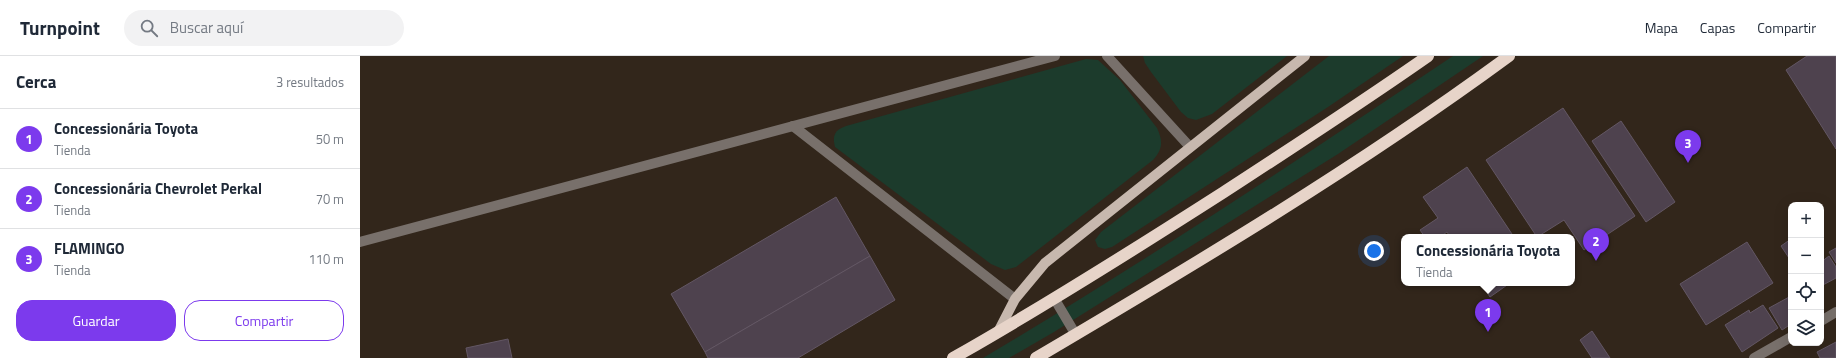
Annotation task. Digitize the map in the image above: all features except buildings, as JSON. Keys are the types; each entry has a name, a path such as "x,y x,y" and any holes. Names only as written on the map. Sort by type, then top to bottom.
{"highway":[{"path":"953,358 1143,244 1358,105 1428,56"},
{"path":"1036,358 1289,206 1463,89 1509,56"}],"main road":[{"path":"998,332 1015,299 1045,263 1306,56"}],"street":[{"path":"360,242 1055,56"},
{"path":"1107,56 1190,147"},
{"path":"793,126 1015,299"},
{"path":"1054,298 1076,335"},
{"path":"1824,318 1836,312"},
{"path":"1754,358 1788,339"}],"green space":[{"path":"1143,56 1287,56 1212,114 1196,120 1188,118 1181,112 1151,72 1145,63"},
{"path":"1329,56 1403,56 1328,107 1112,247 1105,249 1098,247 1095,240 1101,232"},
{"path":"1453,56 1483,56 1338,154 1054,332 1009,358 983,358 1161,248"},
{"path":"1086,59 1098,60 1120,80 1157,128 1161,141 1159,152 1153,160 1016,267 1005,270 991,264 835,147 835,134 839,129 846,126"}],"place":[{"name":"FLAMINGO","path":"1688,163"},
{"name":"Concessionária Chevrolet Perkal","path":"1596,261"},
{"name":"Concessionária Toyota","path":"1488,332"}]}
